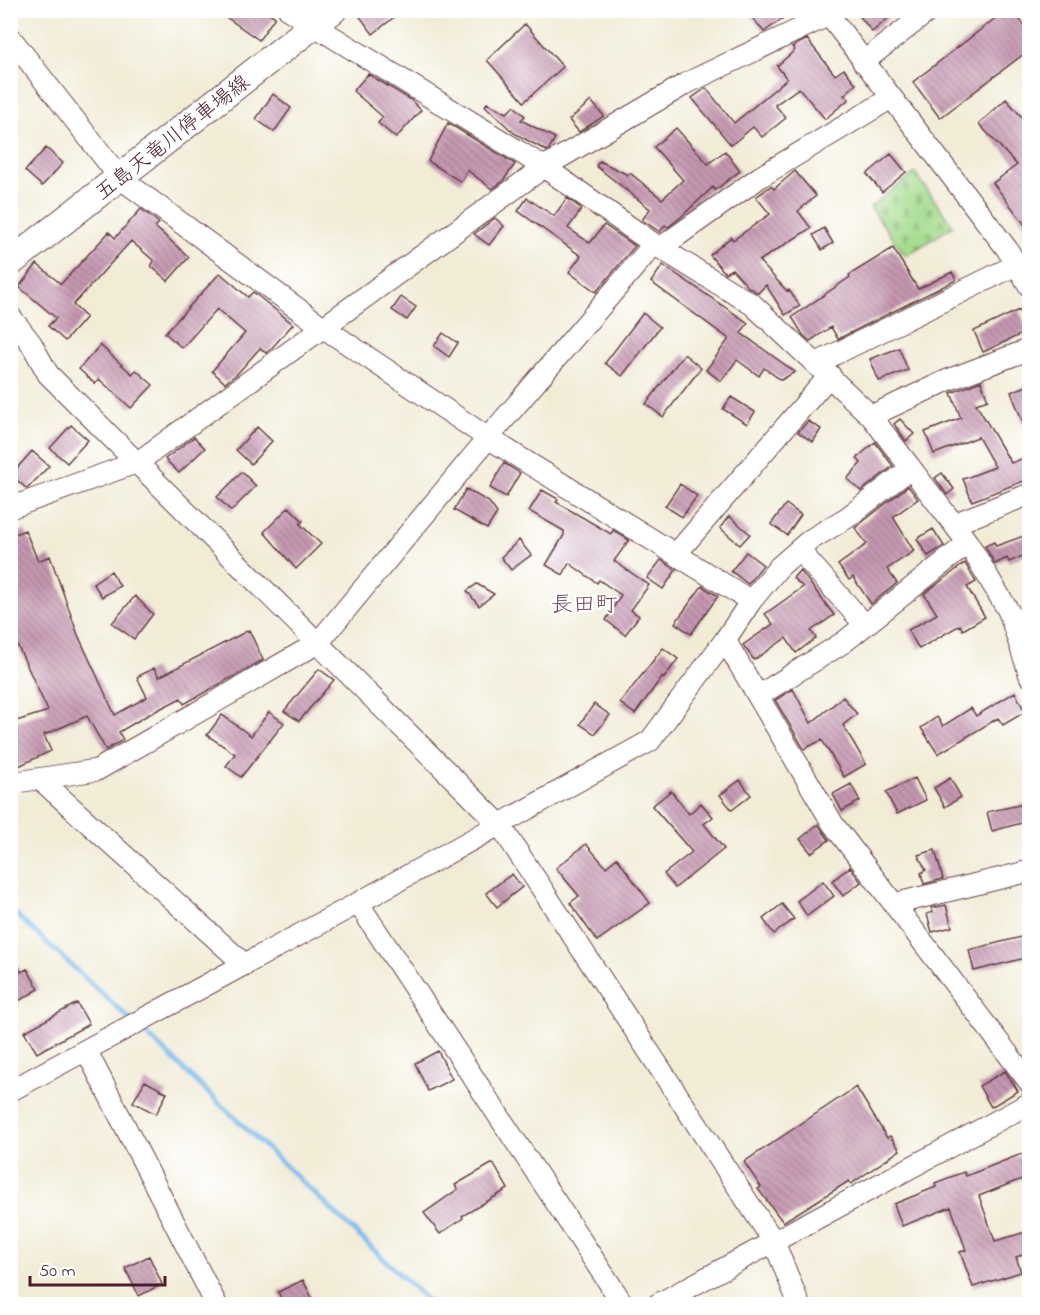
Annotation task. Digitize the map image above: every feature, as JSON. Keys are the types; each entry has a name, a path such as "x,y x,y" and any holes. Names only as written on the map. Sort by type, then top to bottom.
{"main road":[{"name":"五島天竜川停車場線","path":"10,263 323,18"}],"street":[{"path":"289,10 323,18 657,246 753,305 871,416 954,524 968,543 1009,612 1029,676"},
{"path":"863,62 930,10"},
{"path":"10,508 138,462 544,167 687,83 827,13 1016,265 1029,287"},
{"path":"10,37 120,178 324,328 488,438 751,601"},
{"path":"10,783 97,770 318,643 488,438 657,246 760,177 891,98"},
{"path":"676,554 823,369 1016,265"},
{"path":"10,316 31,343 48,374 500,825 774,1242 799,1305"},
{"path":"871,416 948,380 1029,349"},
{"path":"10,1090 245,965 650,741 726,640 751,601 779,567 810,540 848,517 911,468"},
{"path":"954,524 1029,494"},
{"path":"758,696 843,642 968,543"},
{"path":"798,550 865,625"},
{"path":"726,640 833,824 1029,1083"},
{"path":"40,779 245,965"},
{"path":"894,904 1029,871"},
{"path":"358,903 623,1305"},
{"path":"86,1050 216,1305"},
{"path":"658,1305 1029,1103"}],"green space":[{"path":"915,173 953,226 906,256 870,207"}],"building":[{"path":"216,10 265,10 275,17 259,40"},
{"path":"355,10 403,10 373,34"},
{"path":"746,10 794,10 764,32"},
{"path":"855,10 898,10 872,32"},
{"path":"1006,10 1013,10 1029,32 1029,50 940,118 913,82"},
{"path":"525,24 563,67 524,102 487,60"},
{"path":"807,39 835,75 844,69 856,84 844,95 849,99 825,119 799,88 775,105 786,118 762,137 753,127 731,145 692,98 706,88 734,123 787,79 777,66 795,50 792,47"},
{"path":"368,74 411,100 421,110 396,138 378,123 383,117 353,91"},
{"path":"273,94 291,108 274,132 256,119"},
{"path":"1006,99 1029,125 1029,230 993,183 1017,165 979,124"},
{"path":"591,101 604,116 579,132 569,120"},
{"path":"487,103 507,113 514,106 525,116 521,120 555,138 549,149 547,151 514,133 485,106"},
{"path":"448,123 515,164 502,182 492,189 467,170 461,182 428,161"},
{"path":"676,128 708,164 725,151 740,171 715,190 713,187 681,217 668,227 665,225 660,232 642,220 650,209 596,166 600,161 628,175 630,173 662,199 683,180 654,147"},
{"path":"46,148 63,163 42,186 25,171"},
{"path":"891,154 906,172 882,192 867,174"},
{"path":"795,171 816,196 798,211 811,228 759,261 787,291 789,290 800,306 785,315 766,285 758,293 748,287 732,269 725,273 710,255 731,237 733,240 770,214 756,197 771,186 774,189"},
{"path":"527,198 554,216 567,198 582,209 568,228 590,243 604,225 635,246 596,292 569,272 581,256 518,211"},
{"path":"141,209 159,223 155,227 189,257 168,281 151,266 154,261 131,241 73,305 86,317 65,341 48,326 56,318 19,287 37,264 61,284 109,232 115,238"},
{"path":"495,218 504,226 489,245 474,234"},
{"path":"824,228 833,243 822,250 813,235"},
{"path":"893,248 918,289 952,272 956,280 838,339 831,327 810,341 803,335 792,317 850,277 849,275"},
{"path":"663,265 748,323 741,333 795,372 781,380 764,368 759,376 737,360 721,381 706,370 729,339 651,282"},
{"path":"220,273 248,297 253,292 293,324 270,350 266,353 260,348 237,374 225,383 212,371 245,333 217,309 182,348 165,333"},
{"path":"401,297 416,307 407,320 392,310"},
{"path":"1019,310 1028,331 983,352 974,331"},
{"path":"643,313 660,327 622,376 605,363"},
{"path":"443,333 458,343 449,357 434,346"},
{"path":"100,345 132,374 136,370 153,385 131,408 99,379 95,384 79,369"},
{"path":"899,348 908,370 879,381 870,359"},
{"path":"684,354 701,368 663,417 646,404"},
{"path":"981,381 988,400 976,404 1011,463 1029,456 1029,479 972,501 963,479 995,467 978,437 934,454 925,432 961,418 951,393"},
{"path":"1029,385 1029,436 1028,436 1011,392"},
{"path":"731,397 755,412 747,424 723,409"},
{"path":"900,419 914,434 906,441 894,424"},
{"path":"808,421 821,429 813,442 798,432"},
{"path":"71,425 88,440 67,463 50,448"},
{"path":"257,427 272,441 251,464 236,450"},
{"path":"194,437 205,448 179,473 165,459"},
{"path":"875,442 893,466 861,491 847,479 861,463 857,458"},
{"path":"32,451 49,466 27,489 11,475"},
{"path":"504,463 520,473 506,497 490,488"},
{"path":"242,472 256,486 231,511 217,497"},
{"path":"942,473 954,489 947,495 935,478"},
{"path":"680,484 697,496 682,517 665,506"},
{"path":"908,486 918,499 893,517 914,551 887,569 897,583 871,604 853,577 849,580 838,565 867,544 855,528"},
{"path":"466,489 489,502 497,513 487,529 454,510"},
{"path":"542,490 558,499 556,502 611,534 613,530 629,540 614,561 649,585 631,610 639,616 625,635 606,620 621,595 599,580 597,583 569,563 563,575 546,565 564,535 564,531 529,511"},
{"path":"786,504 801,515 787,535 771,524"},
{"path":"289,507 303,521 300,524 321,544 296,569 264,532"},
{"path":"729,516 750,534 740,545 720,528"},
{"path":"933,529 944,546 928,556 917,539"},
{"path":"25,530 38,561 50,556 78,635 115,715 147,697 137,677 154,668 159,677 249,630 263,660 184,704 181,698 146,716 119,732 123,740 106,750 87,716 44,735 51,751 10,770 10,723 48,711 10,629 10,536"},
{"path":"1029,534 1029,553 1009,562 1007,558 995,564 985,546 994,542 996,546"},
{"path":"519,540 531,555 511,570 501,557"},
{"path":"746,552 763,565 748,584 731,571"},
{"path":"661,560 676,570 663,589 647,578"},
{"path":"965,563 976,582 967,587 985,617 963,630 960,625 919,649 908,630 937,614 924,594"},
{"path":"800,570 834,615 811,631 816,638 796,653 786,638 754,660 743,645 773,624 765,614 803,587 793,578"},
{"path":"111,571 120,586 102,597 93,583"},
{"path":"477,584 494,594 479,606 467,591"},
{"path":"702,586 718,596 691,634 675,623"},
{"path":"135,596 153,614 134,639 112,623"},
{"path":"663,648 678,659 635,714 620,703"},
{"path":"319,669 334,680 299,721 284,711"},
{"path":"793,689 811,723 843,697 857,714 843,725 866,764 844,777 822,740 804,749 775,700"},
{"path":"1015,692 1025,712 1003,725 998,718 938,754 921,728 937,717 943,726 971,708 976,716"},
{"path":"594,704 610,715 595,734 580,724"},
{"path":"269,712 284,723 241,777 226,766 235,754 207,735 222,715 251,736"},
{"path":"915,778 926,800 897,814 886,792"},
{"path":"950,778 961,797 945,807 934,788"},
{"path":"740,780 751,795 732,810 720,795"},
{"path":"851,784 860,801 842,811 833,794"},
{"path":"671,791 689,814 701,803 713,817 704,824 724,849 675,888 664,874 692,852 652,806"},
{"path":"1029,803 1029,821 992,831 987,812"},
{"path":"818,824 829,840 811,853 800,839"},
{"path":"586,844 606,867 617,858 650,903 597,941 570,903 579,896 556,868"},
{"path":"935,850 943,879 924,884 921,873 926,870 918,855"},
{"path":"850,867 861,882 843,896 832,881"},
{"path":"512,874 522,887 497,907 486,893"},
{"path":"823,881 834,896 807,916 797,901"},
{"path":"782,904 794,919 774,934 763,919"},
{"path":"946,905 952,927 932,932 927,914 933,912 931,908"},
{"path":"1029,935 1029,957 974,971 969,950"},
{"path":"10,951 21,972 27,969 39,989 17,1002 10,991"},
{"path":"77,1003 89,1024 37,1053 24,1032"},
{"path":"438,1051 452,1079 428,1091 415,1063"},
{"path":"1005,1071 1018,1091 991,1107 979,1086"},
{"path":"145,1081 167,1093 156,1114 133,1102"},
{"path":"856,1087 887,1138 890,1136 900,1150 851,1184 849,1181 783,1222 758,1189 761,1187 744,1162"},
{"path":"1029,1151 1029,1176 979,1196 995,1241 1029,1231 1029,1253 1016,1257 1021,1272 973,1287 960,1252 966,1250 951,1207 902,1226 894,1204 936,1187 935,1183 964,1172 966,1176"},
{"path":"493,1163 508,1189 462,1216 463,1218 440,1234 424,1213 458,1189 455,1185"},
{"path":"149,1256 162,1284 139,1296 125,1268"},
{"path":"303,1280 313,1300 304,1305 285,1305 278,1292"}],"waterway":[{"path":"10,909 132,1021"},
{"path":"139,1027 431,1304"}],"district":[{"name":"長田町","path":"584,603"}]}
